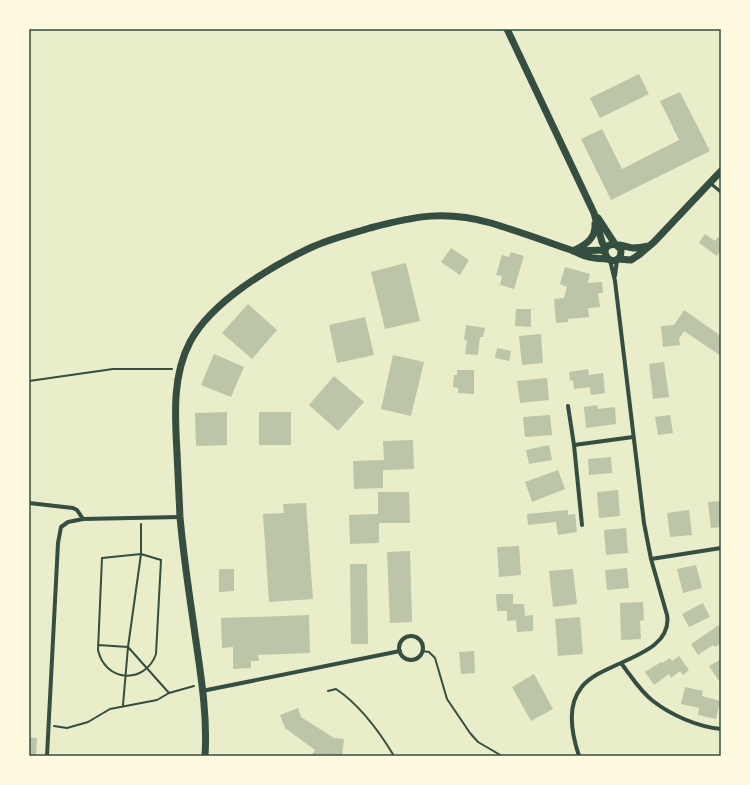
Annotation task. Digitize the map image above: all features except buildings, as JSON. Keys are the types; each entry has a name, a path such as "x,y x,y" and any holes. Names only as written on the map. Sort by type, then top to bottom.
{"street":[{"path":"507,29 594,213 622,252 613,260"},
{"path":"205,756 202,691 180,517 176,421 179,369 184,354 194,335 210,315 234,294 284,261 318,245 354,232 419,216 449,215 472,218 589,257 613,260 631,260 650,246 721,171"},
{"path":"579,756 572,718 572,708 576,695 584,684 591,678 655,645 662,638 668,623 651,559 643,518 613,260 606,255 594,213"},
{"path":"573,251 587,243 594,235 594,213"},
{"path":"573,251 605,249 609,245 635,248 650,246"},
{"path":"613,260 615,281"},
{"path":"568,406 574,445 582,525"},
{"path":"574,445 634,437"},
{"path":"29,503 73,508 77,510 83,519"},
{"path":"48,756 60,530 65,523 83,519 180,517"},
{"path":"651,559 721,548"},
{"path":"409,637 416,638 419,640 422,651 418,657 411,660 404,658 399,647 402,641 409,637"},
{"path":"202,691 400,651"},
{"path":"621,663 638,685 656,702 673,713 688,720 721,729"}],"lane":[{"path":"710,183 721,192"}],"path":[{"path":"29,381 113,369 179,369"},
{"path":"123,705 128,646 141,554 141,518"},
{"path":"141,554 161,560 156,654 154,659 147,668 135,675 125,676 116,673 106,665 99,655 98,644 102,558 141,554"},
{"path":"98,644 128,646 169,693"},
{"path":"422,651 429,652 435,658 447,699 470,733 478,742 502,756"},
{"path":"49,725 67,728 88,722 110,709 123,705 157,700 169,693 196,685 202,691"},
{"path":"328,691 336,688 346,696 380,732 394,756"}]}
